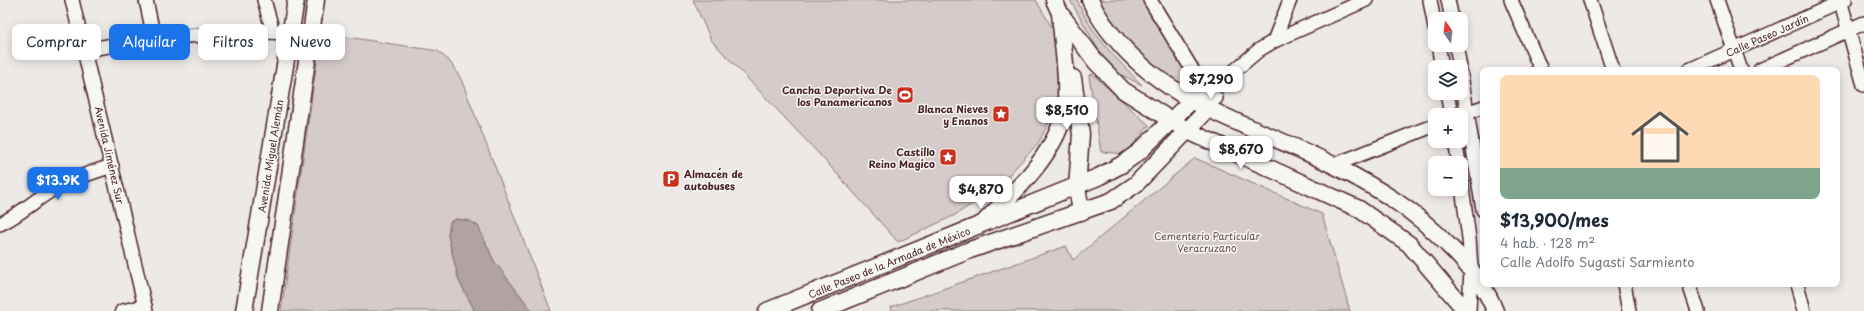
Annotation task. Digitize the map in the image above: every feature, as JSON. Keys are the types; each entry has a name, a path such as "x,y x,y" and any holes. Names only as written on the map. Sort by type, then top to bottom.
{"main road":[{"name":"Avenida Miguel Alemán","path":"292,24 296,0"},
{"path":"311,24 316,0"},
{"path":"1090,0 1110,34 1155,78 1191,101 1212,104 1334,165 1394,199 1436,232 1471,268 1480,285"},
{"path":"980,225 1025,183 1058,131 1064,113 1066,89 1063,45 1057,7"},
{"path":"1057,7 1096,62 1123,90 1188,131 1359,209 1409,244 1466,311"},
{"path":"1063,45 1071,62 1082,134 1077,187 1081,212"},
{"name":"Avenida Miguel Alemán","path":"244,311 286,60"},
{"path":"270,311 306,60"},
{"name":"Calle Paseo de la Armada de México","path":"767,311 1077,187 1121,165 1139,152 1191,101"},
{"name":"Calle Paseo de la Armada de México","path":"820,311 970,250 1111,201 1136,184 1212,104"},
{"path":"1481,287 1493,309"}],"street":[{"name":"Avenida Jiménez Sur","path":"72,0 78,24"},
{"path":"146,0 151,24"},
{"path":"264,0 273,32"},
{"path":"1150,0 1212,104"},
{"path":"1274,41 1290,0"},
{"path":"1191,101 1204,89 1220,82 1274,41 1366,0"},
{"path":"1430,0 1432,12"},
{"path":"1448,0 1451,12"},
{"path":"1511,0 1539,67"},
{"path":"1590,0 1612,67"},
{"path":"1717,0 1740,67"},
{"path":"1842,1 1864,85"},
{"name":"Calle Paseo Jardín","path":"1696,67 1842,1"},
{"path":"1767,67 1864,23"},
{"path":"190,36 276,32"},
{"name":"Avenida Jiménez Sur","path":"87,60 146,308"},
{"path":"1212,104 1220,82"},
{"path":"1468,113 1480,108"},
{"path":"1334,165 1428,128"},
{"path":"1468,134 1480,195"},
{"path":"0,224 11,219 56,188 70,181 112,166"},
{"path":"1463,196 1470,238 1471,268 1469,311"},
{"path":"1492,287 1493,309"},
{"path":"1625,287 1629,311"},
{"path":"1690,287 1698,311"},
{"path":"1798,287 1804,311"},
{"path":"122,311 146,308"}],"green space":[{"path":"693,0 1036,0 1060,42 1059,102 1039,142 996,189 955,215 898,242 820,155 711,40"},
{"path":"1070,0 1077,0 1083,13 1105,46 1142,85 1120,74 1106,63"},
{"path":"1095,0 1143,0 1191,74 1181,85 1133,53"},
{"path":"345,37 438,51 450,62 461,79 551,311 532,311 494,261 478,226 470,221 456,219 450,222 448,236 459,281 475,311 281,311 317,60 345,60"},
{"path":"1092,74 1149,125 1126,154 1101,152 1089,76"},
{"name":"Cementerio Particular Veracruzano","path":"1195,158 1322,214 1350,311 892,311 891,307 1066,246 1073,260"}],"shaded area":[{"path":"456,219 470,221 478,226 494,261 532,311 475,311 459,281 448,236 450,222"}],"place":[{"name":"Cancha Deportiva De los Panamericanos","path":"905,95"},
{"name":"Blanca Nieves y Enanos","path":"1001,114"},
{"name":"Castillo Reino Magico","path":"948,157"},
{"name":"Almacén de autobuses","path":"671,179"}]}
